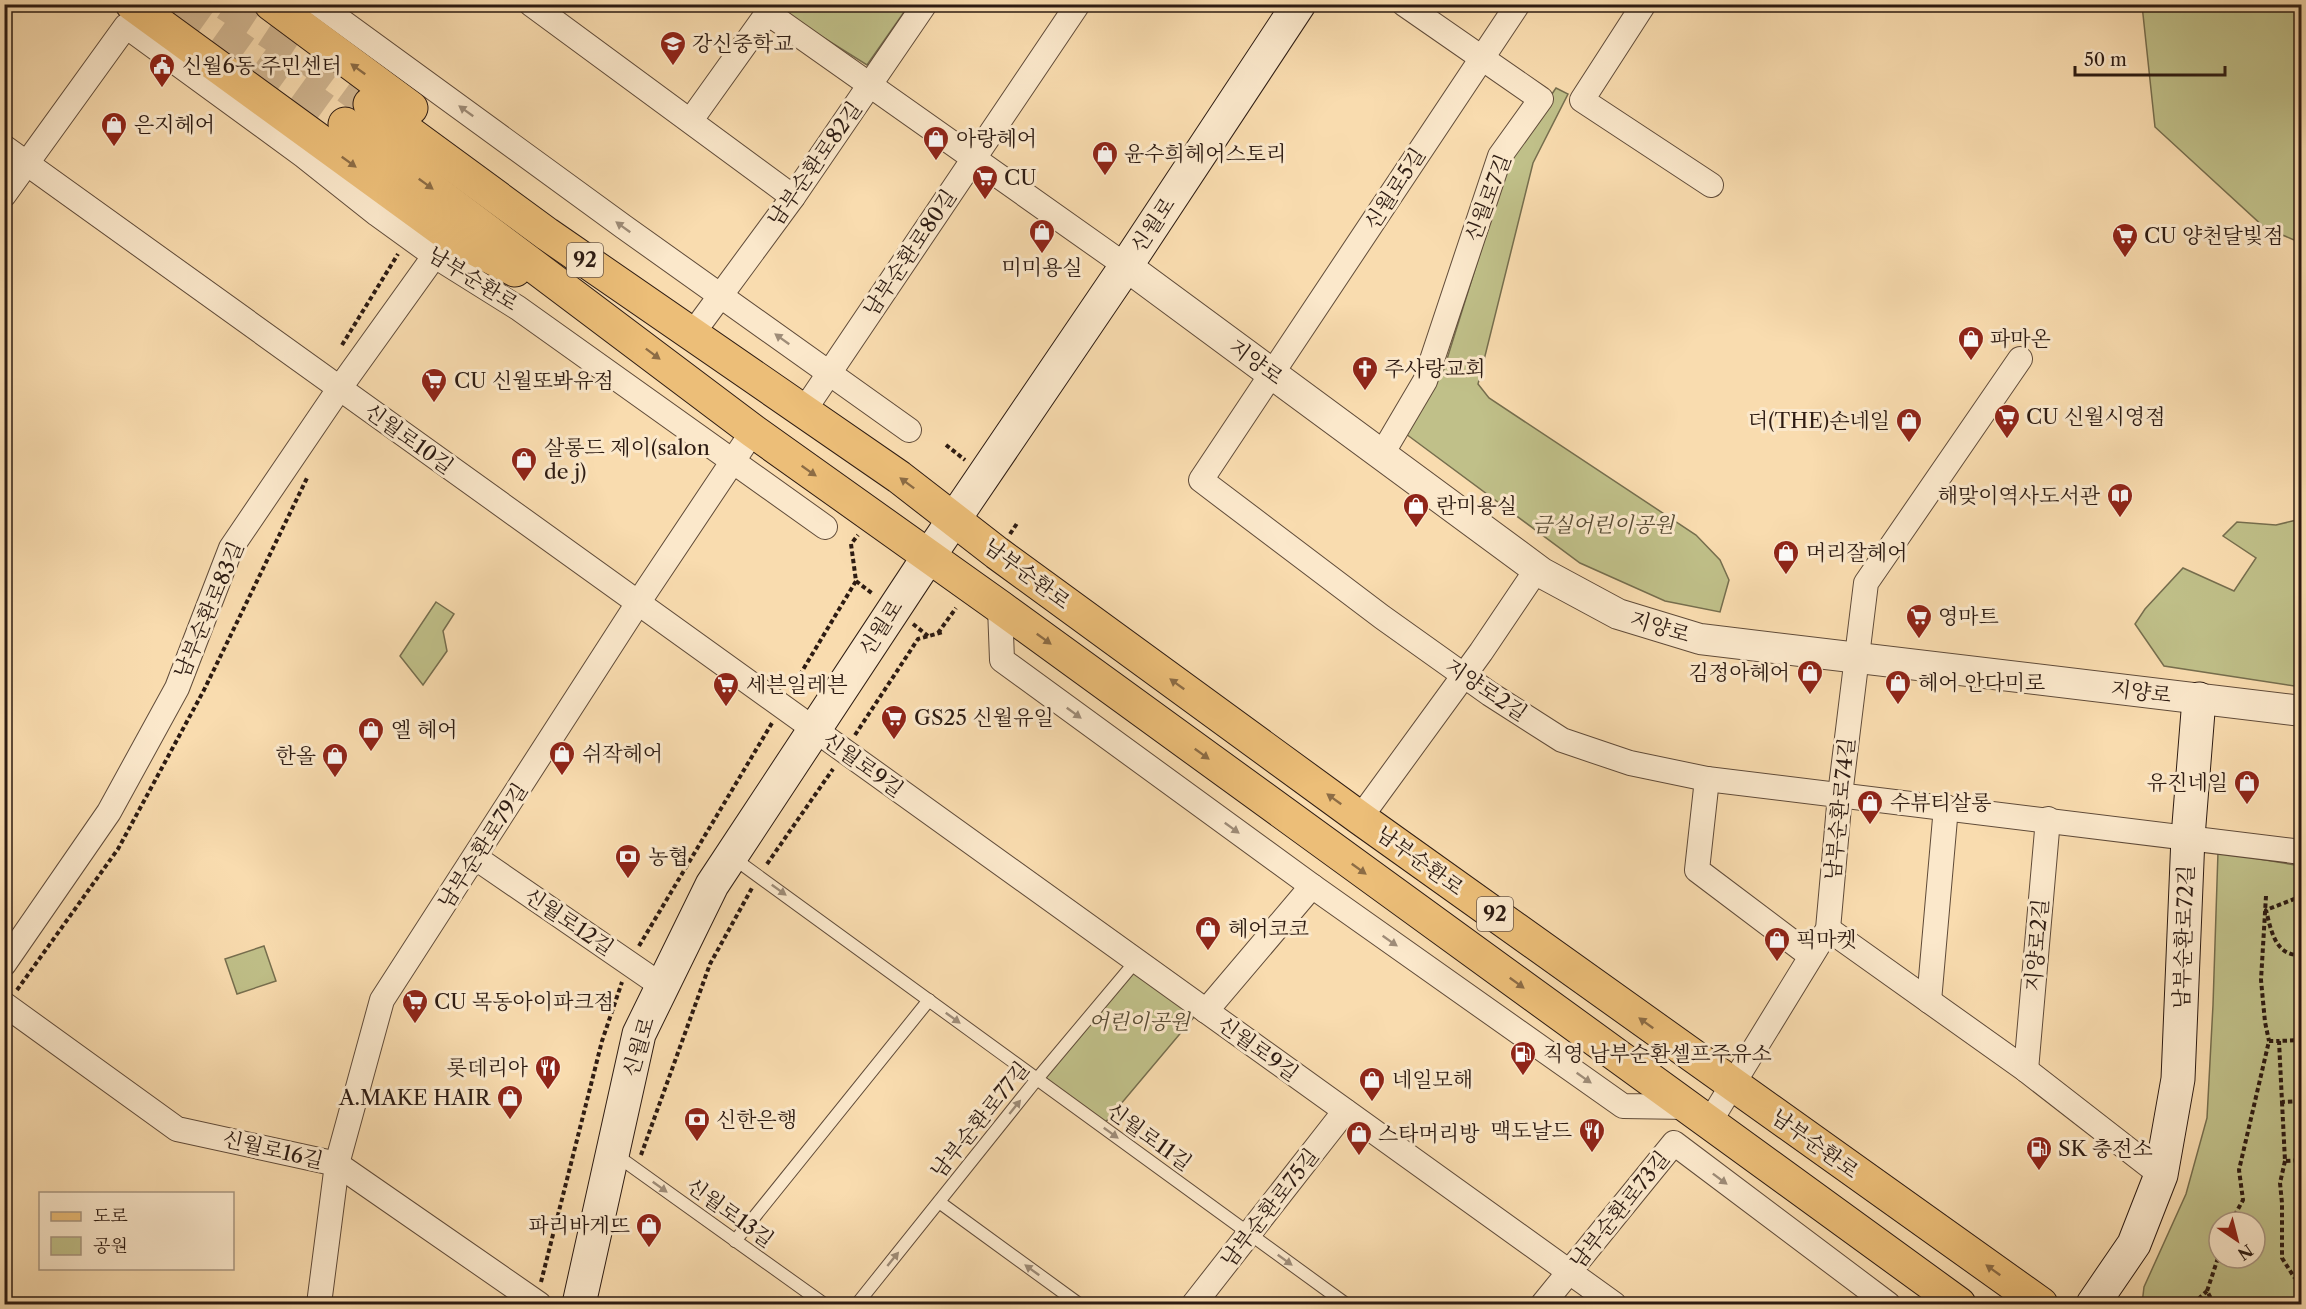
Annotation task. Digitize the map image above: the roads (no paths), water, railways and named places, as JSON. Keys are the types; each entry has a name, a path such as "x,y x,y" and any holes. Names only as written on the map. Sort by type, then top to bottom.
{"main road":[{"name":"남부순환로","path":"271,4 357,115 442,245 606,319"},
{"name":"신월로","path":"579,1305 624,1161 639,1034 712,885 929,556 1126,266 1299,4"},
{"name":"남부순환로","path":"129,15 357,115 701,322 803,412"},
{"name":"남부순환로","path":"357,115 606,319 753,431 1000,607 1959,1305"},
{"name":"남부순환로","path":"357,115 556,241 899,477 1007,560 1360,818 2041,1305"},
{"name":"남부순환로72길","path":"2093,1305 2134,1244 2162,1175 2178,1079 2188,837 2199,699"}],"street":[{"name":"남부순환로","path":"318,4 357,115 720,295 909,430"},
{"path":"531,4 793,197"},
{"name":"남부순환로82길","path":"701,322 793,197 925,4"},
{"name":"남부순환로80길","path":"803,412 1078,4"},
{"name":"신월로7길","path":"1382,454 1425,381 1500,156 1541,99 1404,4"},
{"name":"신월로5길","path":"1273,374 1518,4"},
{"path":"1644,4 1582,100 1711,185"},
{"path":"691,120 771,9 871,85 1126,266"},
{"path":"4,195 129,15"},
{"name":"신월로10길","path":"4,147 814,729"},
{"name":"남부순환로","path":"442,245 518,308 825,527"},
{"name":"남부순환로83길","path":"4,964 109,812 177,688 231,548 339,389 442,245"},
{"name":"지양로","path":"1126,266 1537,569 1618,614 1700,639 2301,711"},
{"name":"남부순환로74길","path":"1699,1115 1732,1084 1828,929 1840,795 1866,583 2020,359"},
{"name":"지양로2길","path":"1273,374 1201,480 1382,617 1463,675 1562,740 1630,763 1707,779 2048,819 2301,852"},
{"name":"남부순환로79길","path":"319,1305 337,1164 382,1000 753,431"},
{"path":"1360,818 1481,652 1537,569"},
{"name":"남부순환로","path":"1000,607 1002,660 1312,886 1623,1106 1699,1115"},
{"name":"신월로9길","path":"814,729 1614,1305"},
{"path":"1707,779 1697,870 1811,956"},
{"path":"1929,1001 1946,807"},
{"name":"지양로2길","path":"2026,1070 2048,819"},
{"name":"신월로12길","path":"476,858 662,986"},
{"path":"1206,1011 1312,886"},
{"path":"1828,929 2026,1070 2162,1175"},
{"name":"신월로16길","path":"5,1004 177,1129 337,1164 539,1305"},
{"name":"남부순환로75길","path":"1194,1305 1345,1111"},
{"name":"남부순환로73길","path":"1543,1305 1674,1143 1888,1305"}],"lane":[{"name":"신월로11길","path":"731,856 1346,1305"},
{"name":"남부순환로77길","path":"857,1305 1037,1079 1136,961"},
{"path":"735,1240 929,1000"},
{"name":"신월로13길","path":"624,1161 825,1305"},
{"path":"939,1202 1079,1305"}],"tunnel":[{"path":"178,4 345,124"},
{"path":"226,4 301,53 370,104"}],"place":[{"name":"강신중학교","path":"673,67"},
{"name":"신월6동 주민센터","path":"162,89"},
{"name":"은지헤어","path":"114,148"},
{"name":"아랑헤어","path":"936,162"},
{"name":"윤수희헤어스토리","path":"1105,177"},
{"name":"CU","path":"985,201"},
{"name":"미미용실","path":"1042,255"},
{"name":"CU 양천달빛점","path":"2125,259"},
{"name":"파마온","path":"1971,362"},
{"name":"주사랑교회","path":"1365,392"},
{"name":"CU 신월또봐유점","path":"434,404"},
{"name":"CU 신월시영점","path":"2007,440"},
{"name":"더(THE)손네일","path":"1909,444"},
{"name":"살롱드 제이(salon de j)","path":"524,483"},
{"name":"해맞이역사도서관","path":"2120,519"},
{"name":"란미용실","path":"1416,529"},
{"name":"머리잘헤어","path":"1786,576"},
{"name":"영마트","path":"1919,640"},
{"name":"김정아헤어","path":"1810,696"},
{"name":"헤어 안다미로","path":"1898,706"},
{"name":"세븐일레븐","path":"726,708"},
{"name":"GS25 신월유일","path":"894,741"},
{"name":"엘 헤어","path":"371,753"},
{"name":"쉬작헤어","path":"562,777"},
{"name":"한올","path":"335,779"},
{"name":"유진네일","path":"2247,806"},
{"name":"수뷰티살롱","path":"1870,826"},
{"name":"농협","path":"628,880"},
{"name":"헤어코코","path":"1208,952"},
{"name":"픽마켓","path":"1777,963"},
{"name":"CU 목동아이파크점","path":"415,1025"},
{"name":"직영 남부순환셀프주유소","path":"1523,1077"},
{"name":"롯데리아","path":"548,1091"},
{"name":"네일모해","path":"1372,1103"},
{"name":"A.MAKE HAIR","path":"510,1121"},
{"name":"신한은행","path":"697,1143"},
{"name":"맥도날드","path":"1592,1154"},
{"name":"스타머리방","path":"1359,1157"},
{"name":"SK 충전소","path":"2039,1172"},
{"name":"파리바게뜨","path":"649,1249"}],"park label":[{"name":"금실어린이공원","path":"1603,525"},
{"name":"어린이공원","path":"1139,1022"}]}
